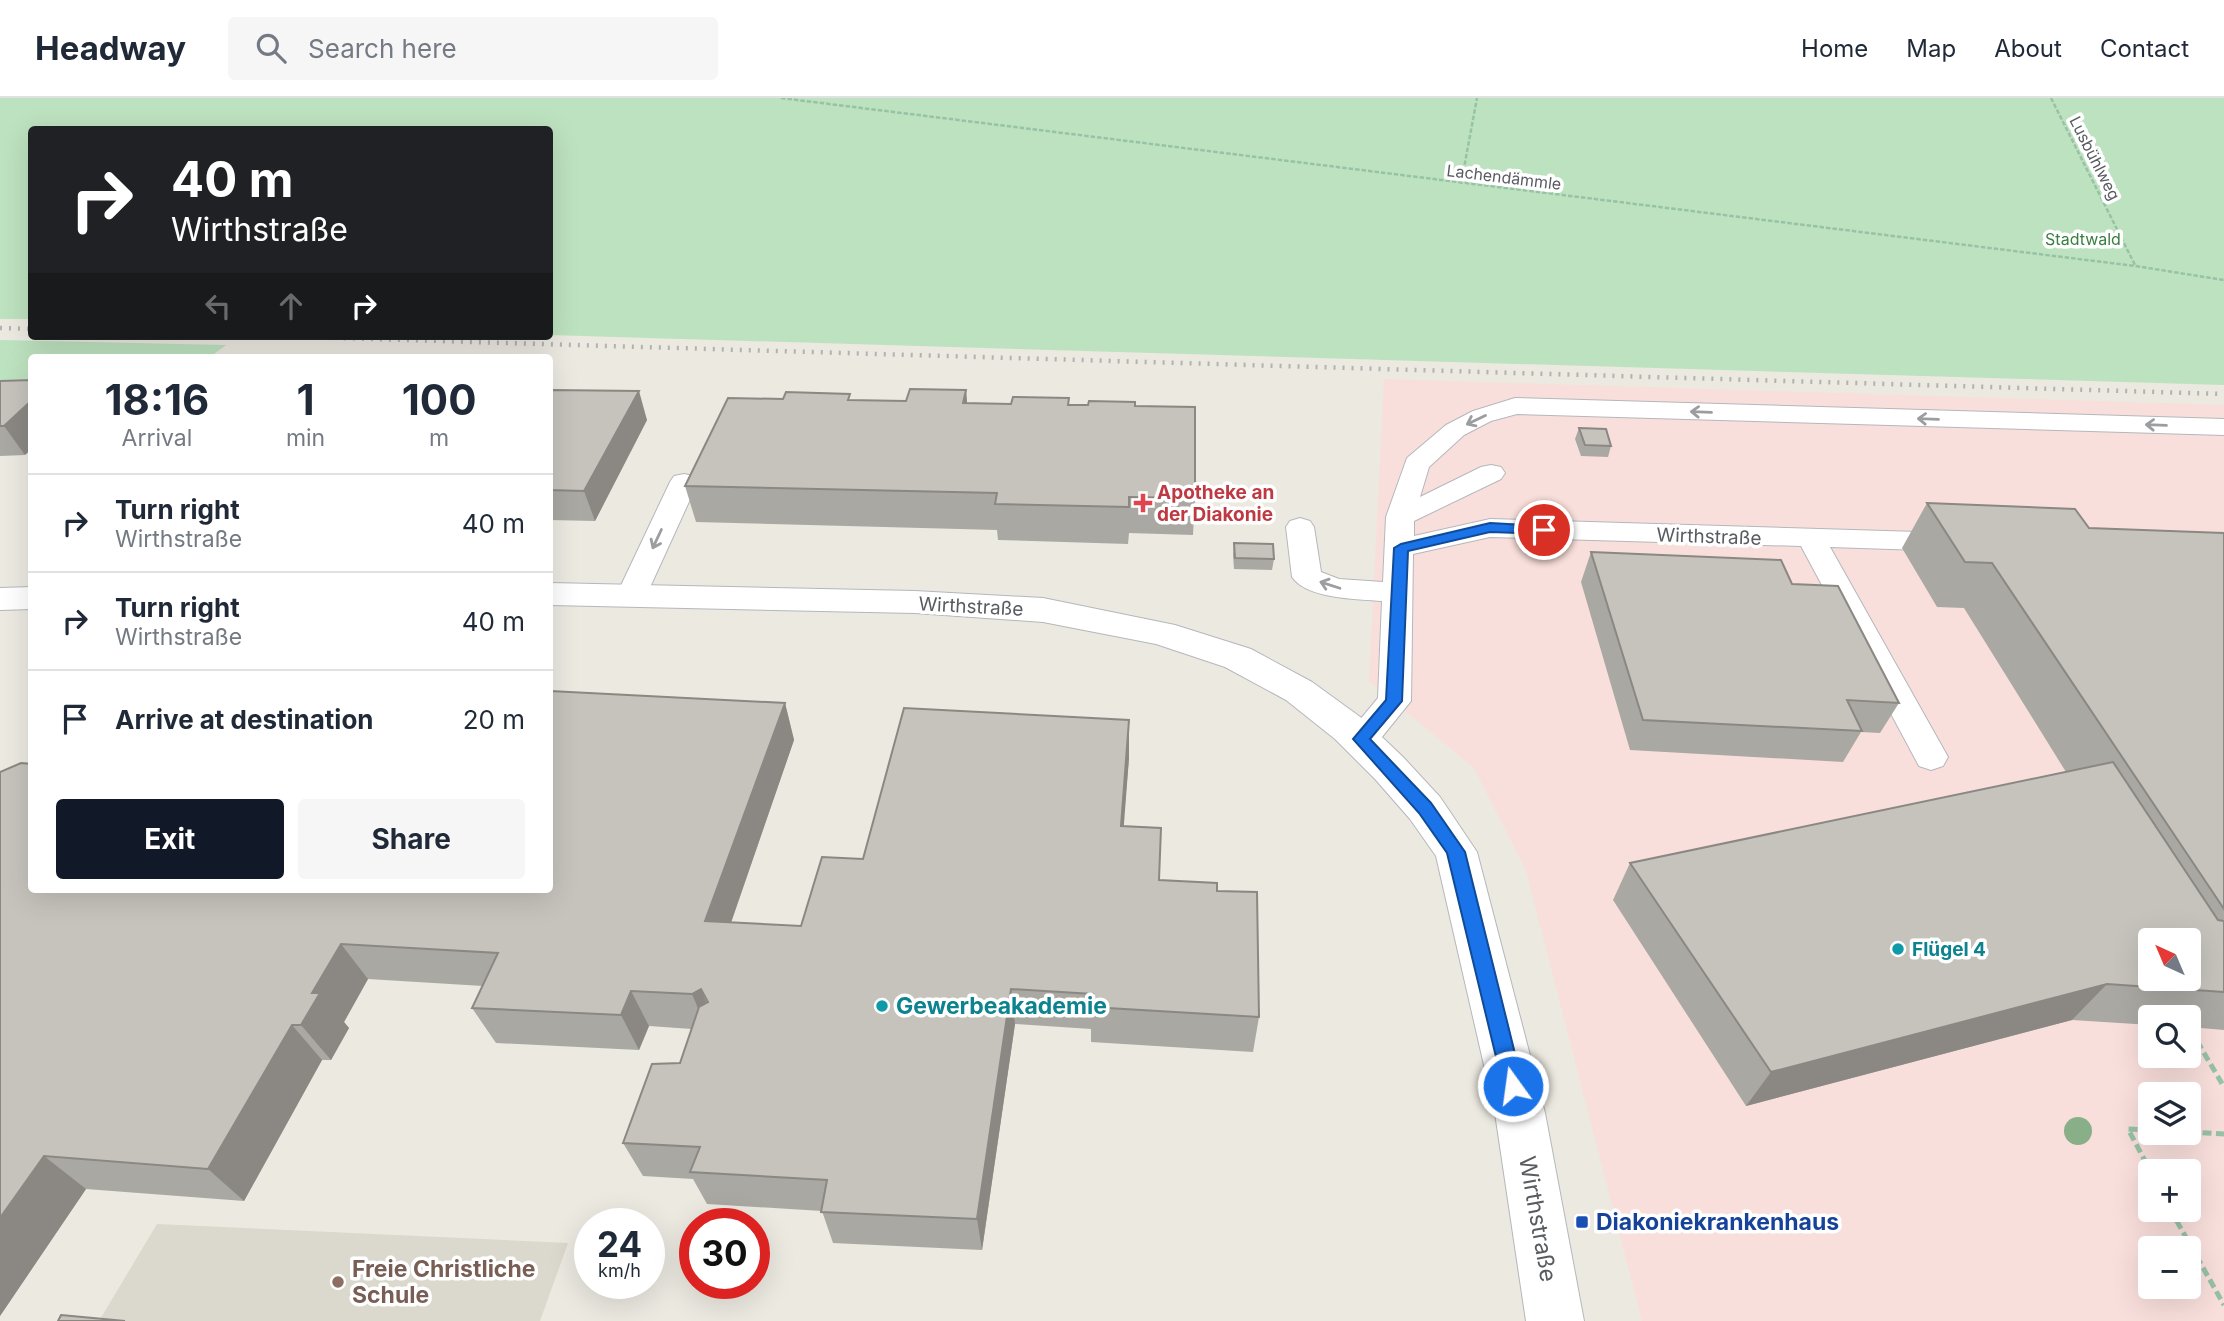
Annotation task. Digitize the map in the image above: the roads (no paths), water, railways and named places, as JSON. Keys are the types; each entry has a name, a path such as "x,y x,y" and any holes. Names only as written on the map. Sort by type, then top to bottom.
{"street":[{"name":"Wirthstraße","path":"553,594 915,602 1043,610 1162,633 1238,658 1299,691 1361,739 1425,808 1456,852 1520,1113 1555,1321"},
{"path":"0,598 28,598"}],"lane":[{"path":"1361,739 1394,701 1400,517 1416,464 1455,430 1482,416 1515,407 2224,427"},
{"path":"1400,517 1491,473"},
{"path":"631,596 684,482"},
{"path":"1300,527 1307,577 1335,588 1398,593"},
{"name":"Wirthstraße","path":"1401,548 1490,527 1812,540 1977,542"},
{"path":"1812,540 1931,757"}],"railway":[{"path":"0,328 28,329"},
{"path":"407,340 2224,394"}],"place":[{"name":"Apotheke an der Diakonie","path":"1143,503"},
{"name":"Flügel 4","path":"1898,949"},
{"name":"Gewerbeakademie","path":"882,1006"},
{"name":"Diakoniekrankenhaus","path":"1582,1222"},
{"name":"Freie Christliche Schule","path":"338,1282"}],"park label":[{"name":"Stadtwald","path":"2083,239"}]}
